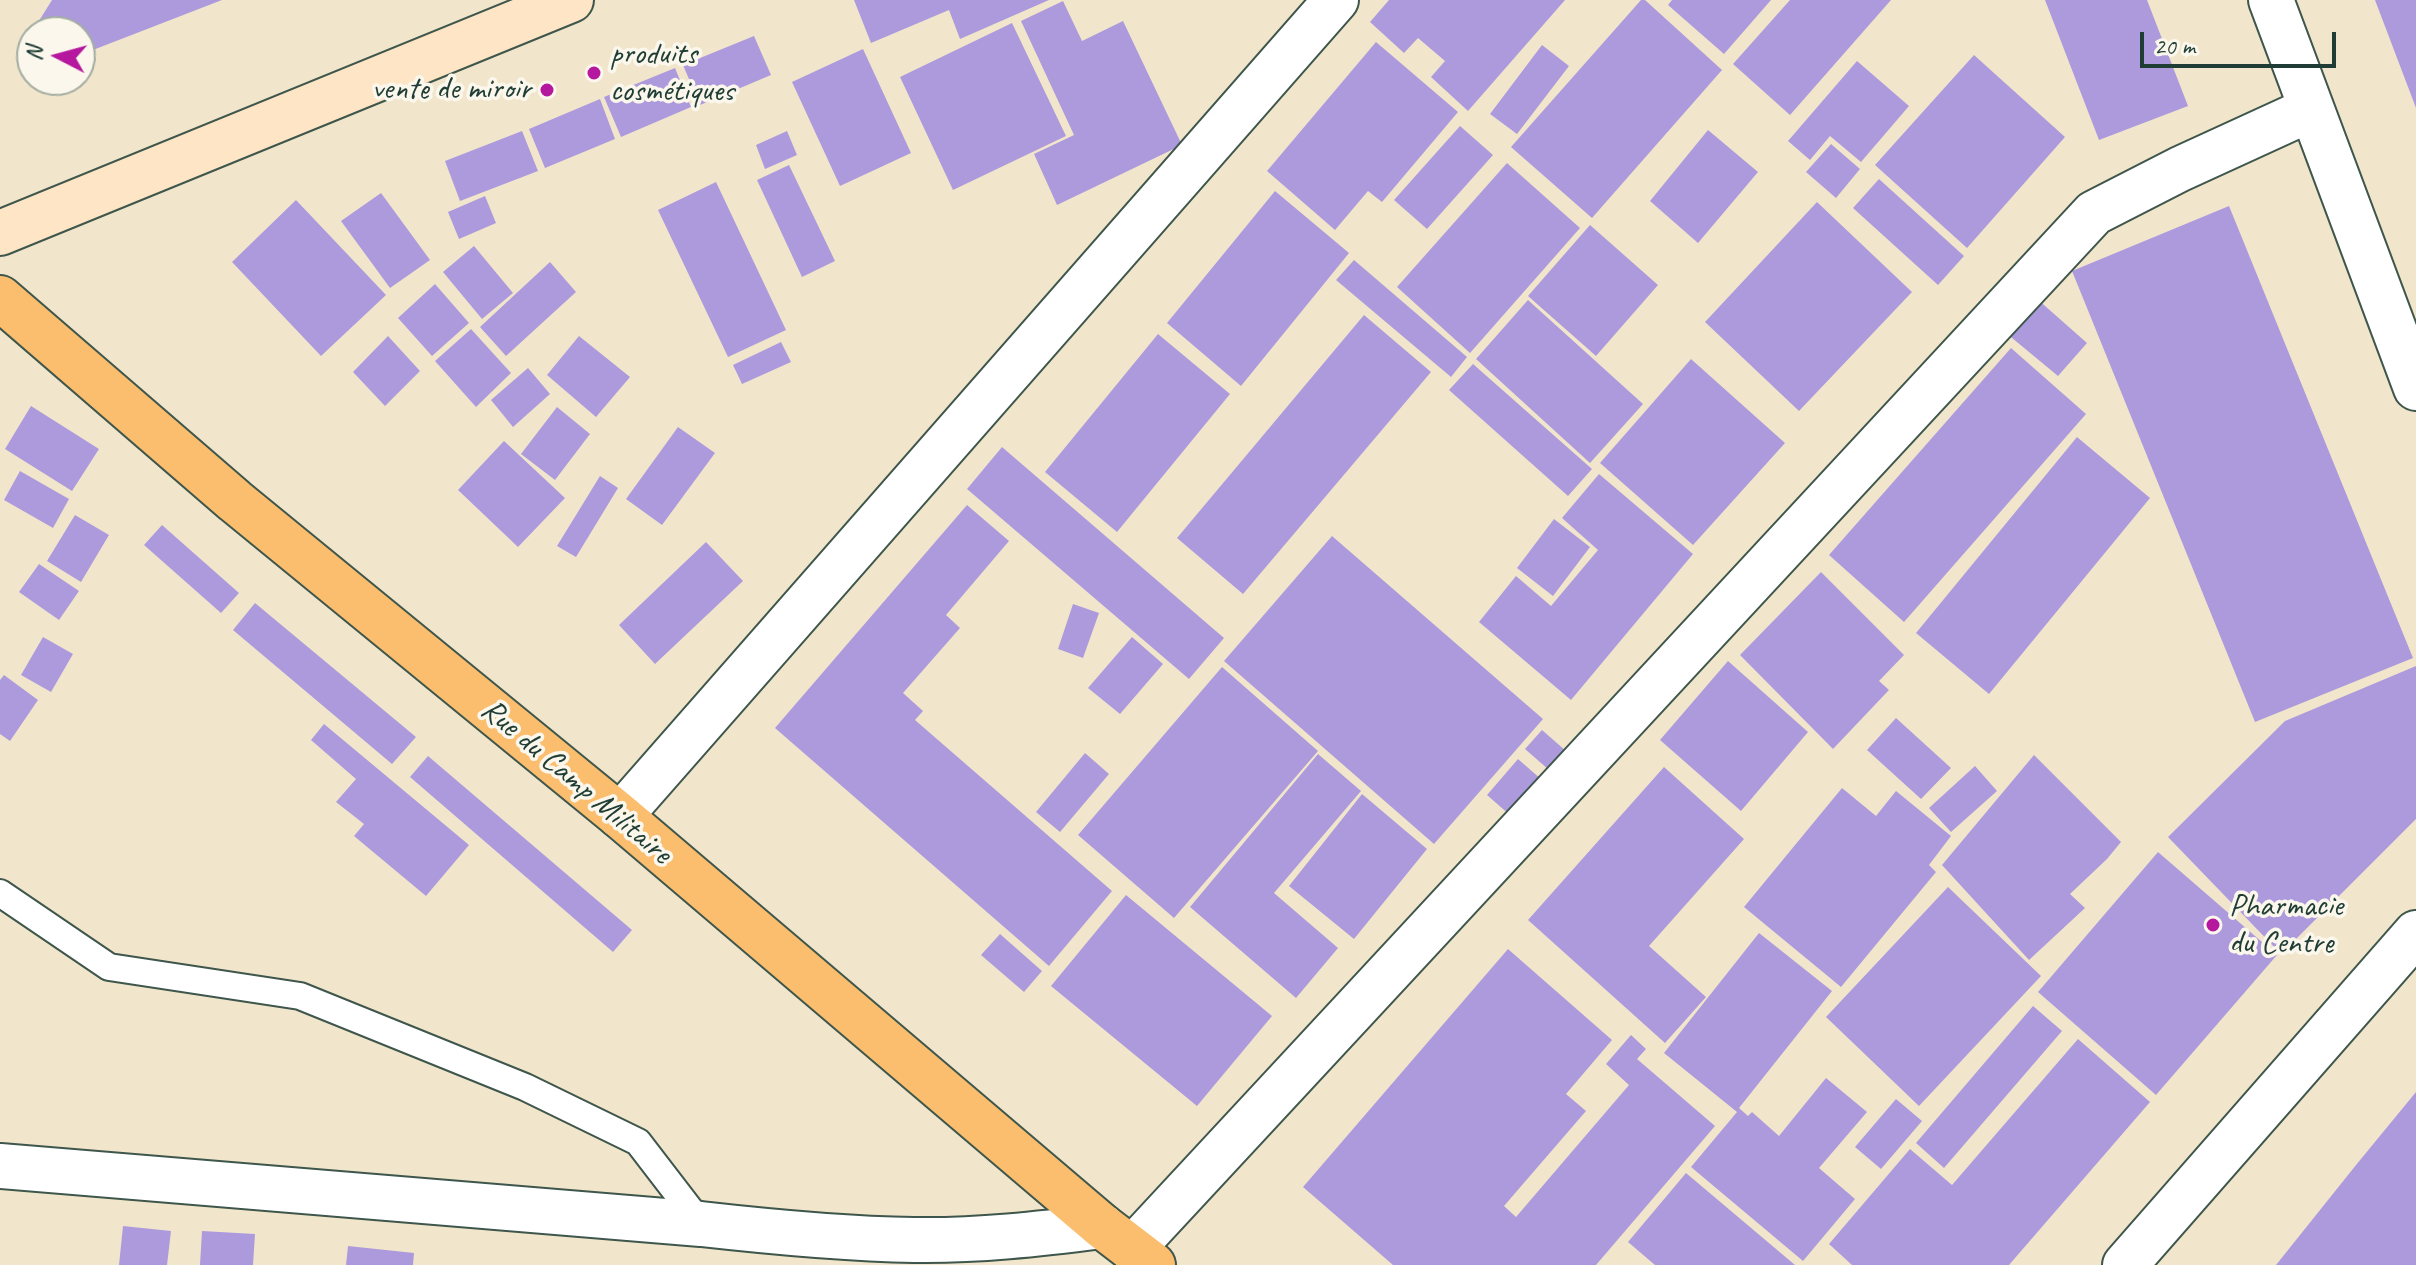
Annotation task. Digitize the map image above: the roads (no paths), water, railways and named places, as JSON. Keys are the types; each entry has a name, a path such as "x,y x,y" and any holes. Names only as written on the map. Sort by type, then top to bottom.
{"main road":[{"path":"0,233 571,0"},
{"name":"Rue du Camp Militaire","path":"0,298 235,501 620,816 1129,1247"}],"street":[{"path":"620,816 1336,0"},
{"path":"2271,0 2416,388"},
{"path":"0,1166 701,1224 811,1236 916,1240 1034,1235 1129,1247 2094,213 2180,169 2311,109"},
{"path":"2125,1265 2416,933"}],"lane":[{"path":"0,893 109,967 300,996 525,1087 638,1142 701,1224"}],"place":[{"name":"produits cosmétiques","path":"594,73"},
{"name":"vente de miroir","path":"547,90"},
{"name":"Pharmacie du Centre","path":"2213,925"}]}
